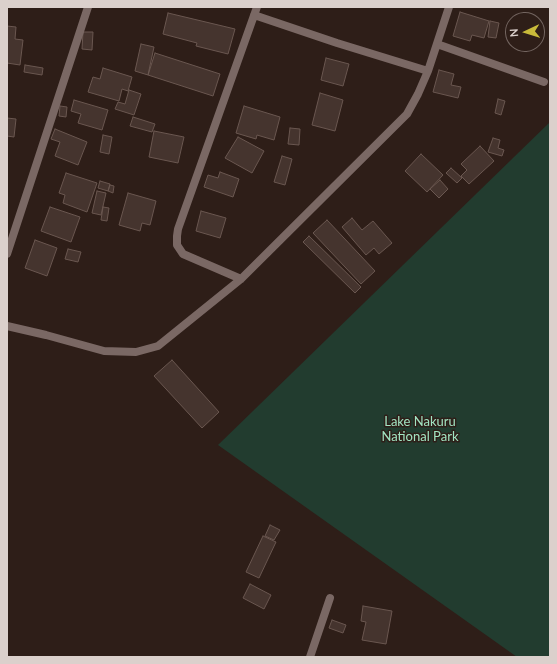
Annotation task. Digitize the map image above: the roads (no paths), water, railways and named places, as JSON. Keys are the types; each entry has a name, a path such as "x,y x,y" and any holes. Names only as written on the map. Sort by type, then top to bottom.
{"street":[{"path":"7,254 88,7"},
{"path":"7,326 104,351 136,352 158,346 241,279 407,114 418,94 428,70 449,7"},
{"path":"241,279 183,254 177,245 177,236 178,229 256,11 337,43 428,70"},
{"path":"437,44 544,82"},
{"path":"310,657 330,598"}],"park label":[{"name":"Lake Nakuru National Park","path":"420,430"}]}
